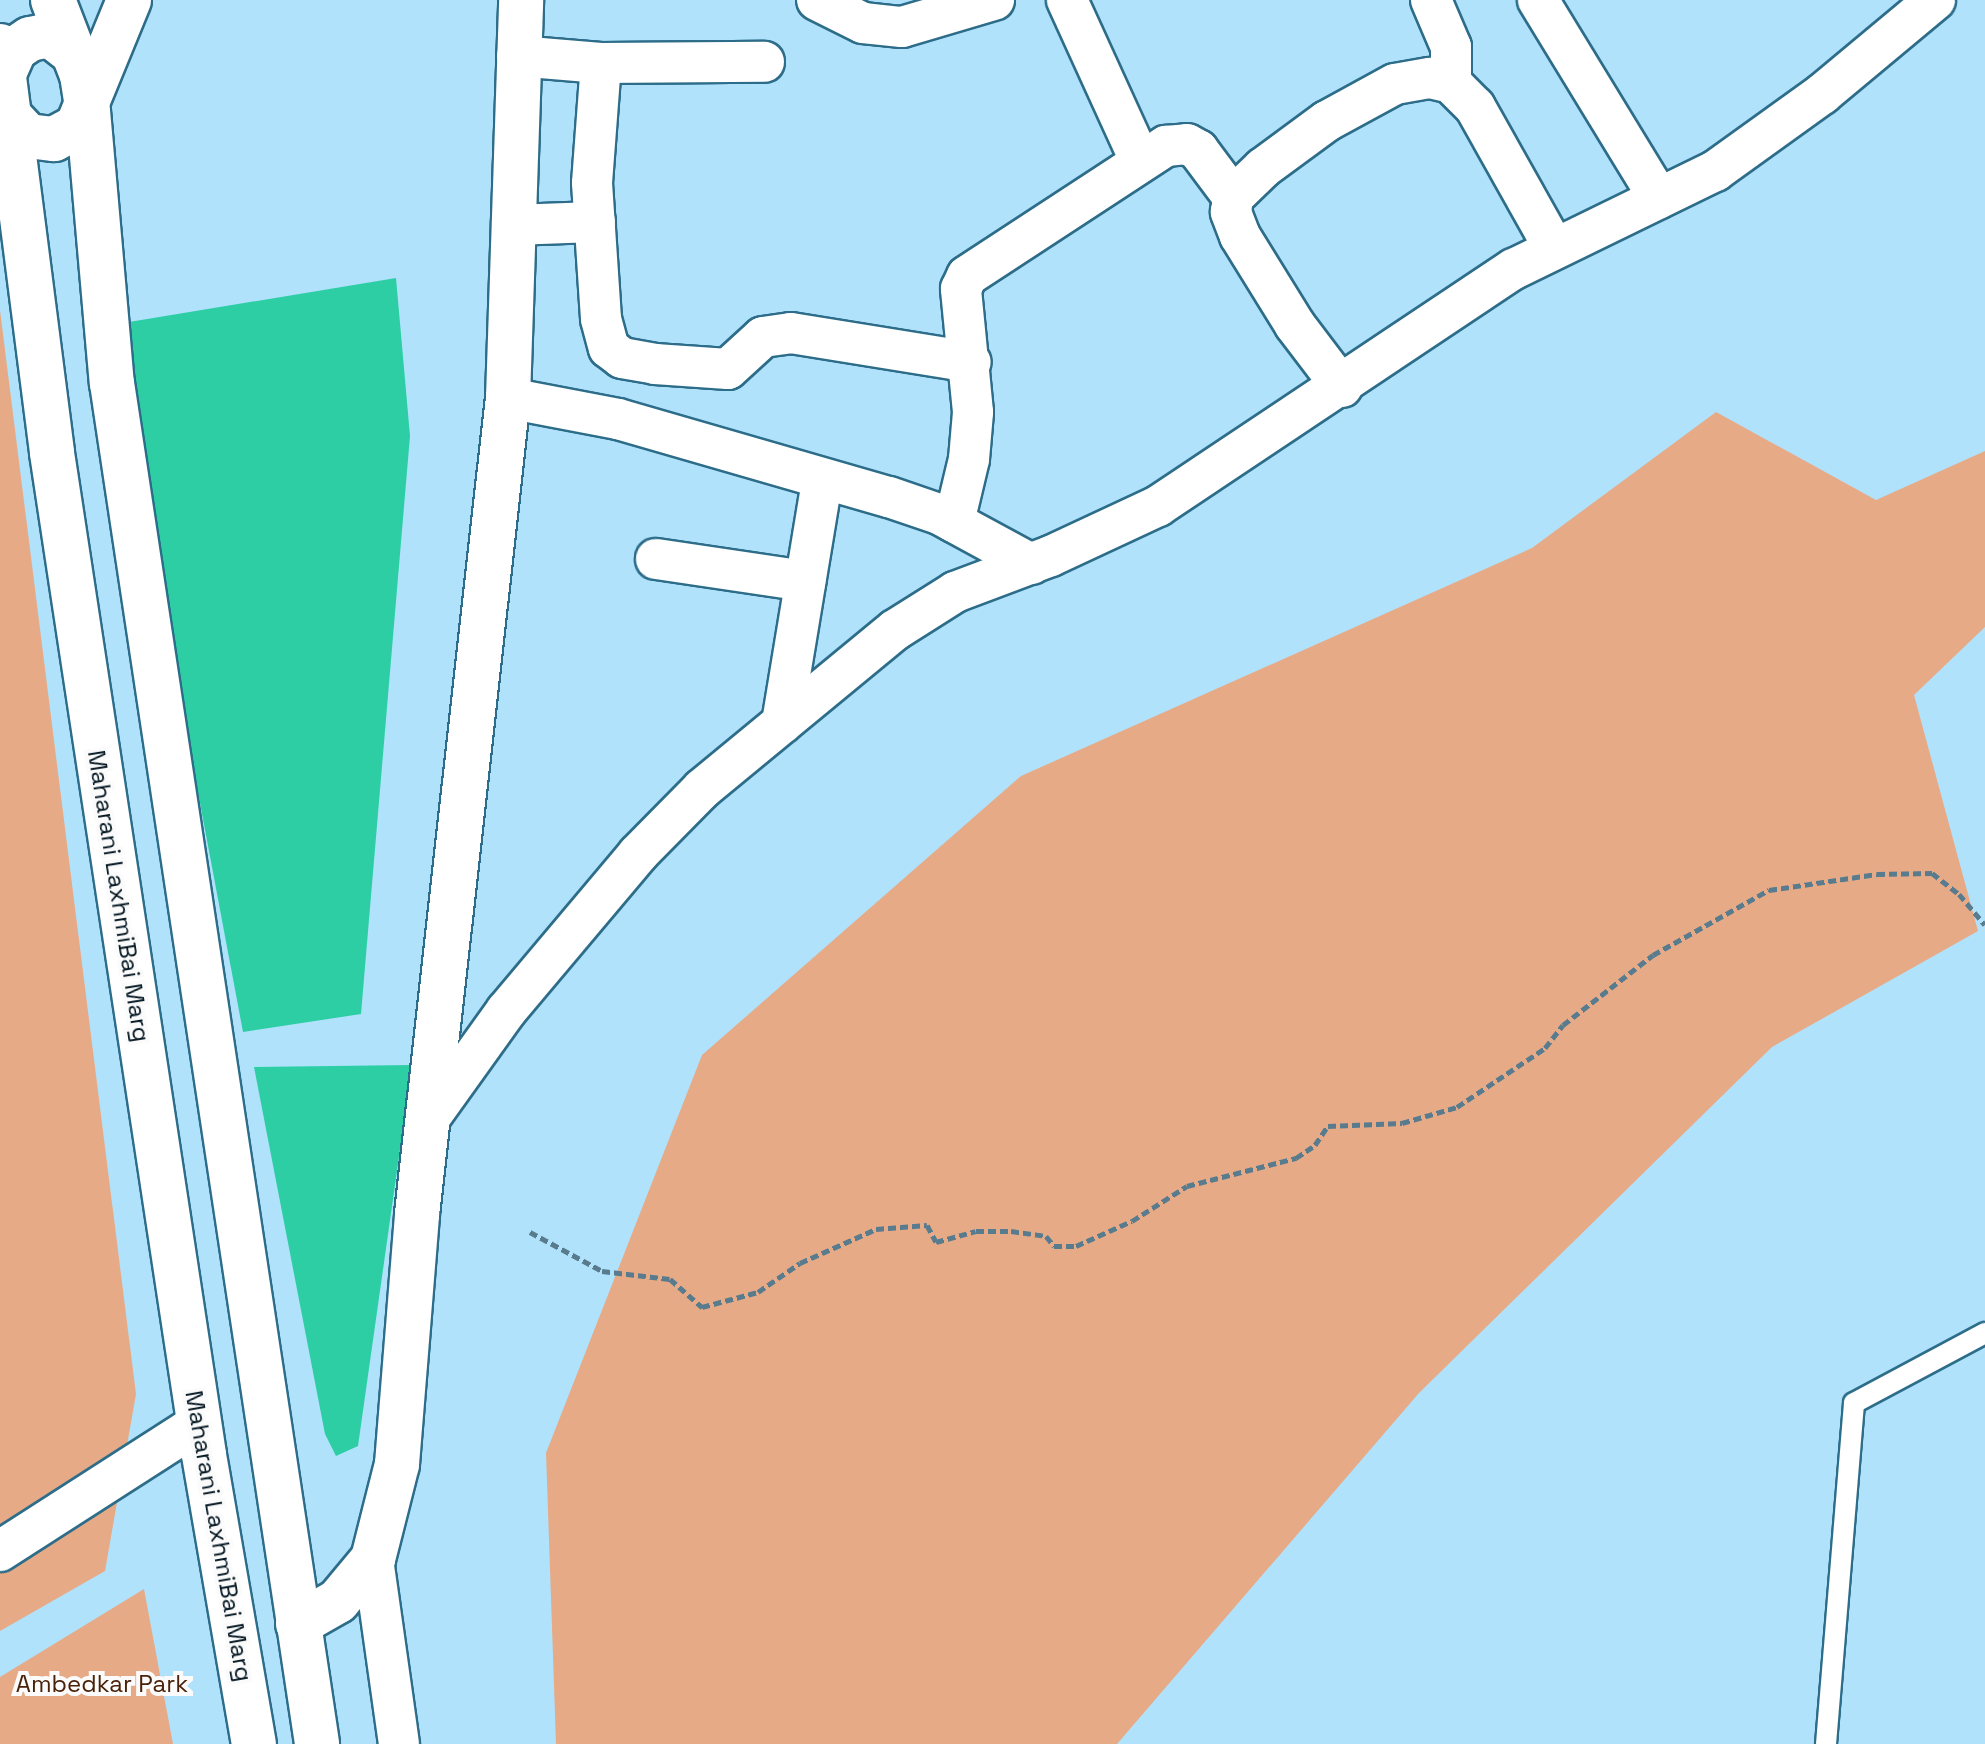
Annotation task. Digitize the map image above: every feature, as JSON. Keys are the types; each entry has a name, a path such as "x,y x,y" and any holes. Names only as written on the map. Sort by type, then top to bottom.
{"main road":[{"path":"53,0 72,52 88,111 112,383 317,1744"},
{"path":"12,119 28,136 54,139 77,127 88,111 129,0"},
{"path":"298,1624 338,1601 373,1559 397,1464 428,1120 508,398 521,0"},
{"path":"3,57 30,39 50,35 72,52"},
{"name":"Maharani LaxhmiBai Marg","path":"3,57 52,453 199,1423 254,1744"}],"street":[{"path":"817,0 863,23 902,27 994,0"},
{"path":"1067,0 1140,160"},
{"path":"1431,0 1451,47 1451,83"},
{"path":"1538,0 1659,198"},
{"path":"428,1120 506,1011 638,854 702,789 927,608 1158,506 1553,246 1715,171 1935,0"},
{"path":"517,56 601,63 764,62"},
{"path":"601,63 595,222 603,337 622,358 728,369 763,337 791,333 971,362"},
{"path":"1342,387 1295,325 1240,236 1231,212 1233,197 1327,121 1395,84 1430,78 1451,83 1475,107 1553,246"},
{"path":"954,522 969,459 971,362 961,289 967,276 1140,160 1166,146 1187,144 1198,150 1233,197"},
{"path":"512,225 595,222"},
{"path":"508,398 618,419 822,481 889,497 954,522 1031,564"},
{"path":"782,723 822,481"},
{"path":"656,559 805,581"},
{"path":"0,1551 199,1423"},
{"path":"373,1559 399,1744"}],"lane":[{"path":"1826,1744 1854,1403 1985,1333"}],"path":[{"path":"530,1232 602,1271 670,1279 702,1307 758,1292 800,1263 876,1229 927,1225 936,1242 976,1231 1011,1231 1046,1236 1054,1246 1076,1246 1132,1221 1187,1186 1296,1158 1315,1145 1328,1126 1402,1123 1457,1107 1545,1048 1563,1025 1653,955 1769,890 1877,874 1932,873 1959,894 1985,925"}],"green space":[{"path":"0,310 136,1394 105,1571 0,1631"},
{"path":"1716,412 1876,500 1985,451 1985,627 1914,695 1978,931 1772,1047 1419,1393 1117,1744 556,1744 546,1453 702,1055 1021,776 1532,548"},
{"name":"Ambedkar Park","path":"144,1589 173,1744 0,1744 0,1677"}],"building":[{"path":"396,278 410,436 361,1014 243,1032 141,489 129,322"},
{"path":"412,1065 358,1446 336,1456 325,1434 254,1067"}]}
